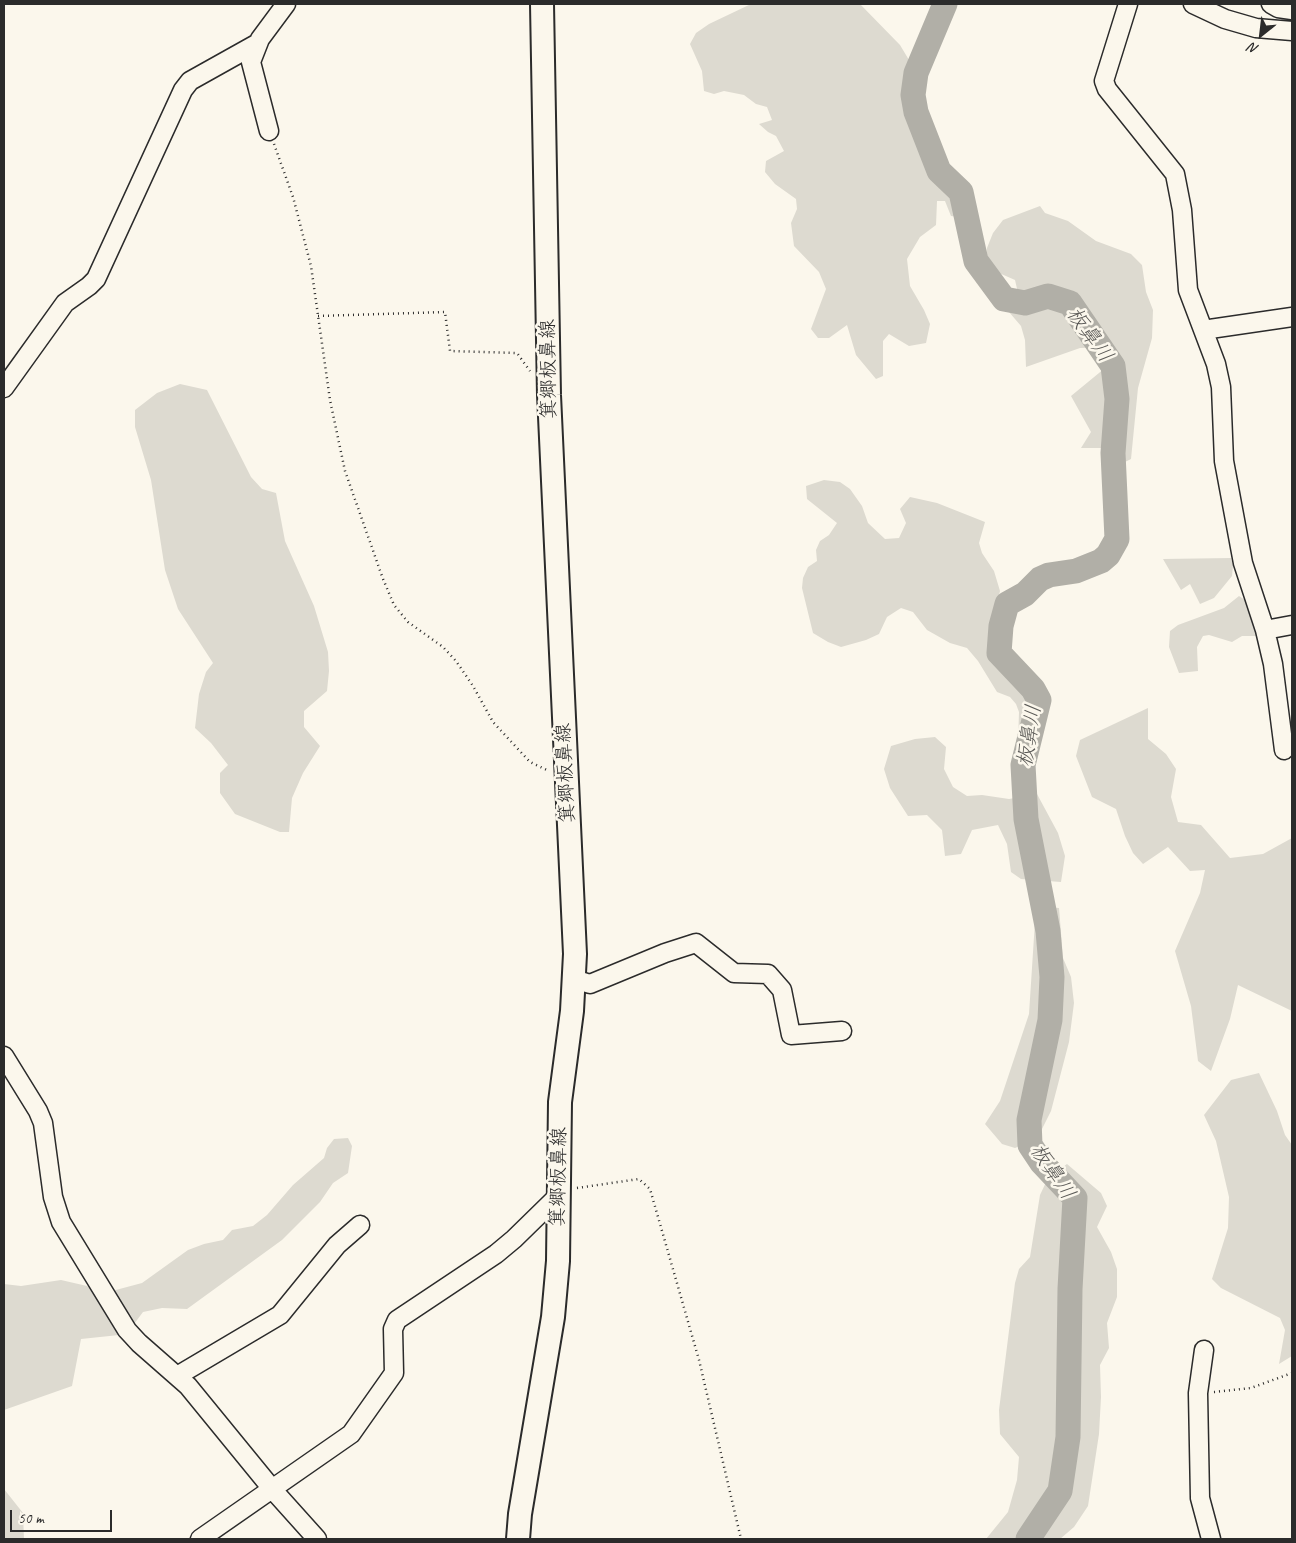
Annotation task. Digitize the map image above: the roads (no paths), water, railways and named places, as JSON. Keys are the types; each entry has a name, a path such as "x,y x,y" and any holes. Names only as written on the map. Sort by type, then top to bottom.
{"main road":[{"name":"箕郷板鼻線","path":"518,1539 520,1514 552,1317 558,1261 560,1102 574,979 573,896 566,780 549,386 542,4"}],"street":[{"path":"269,131 251,62 258,43 286,4"},
{"path":"1128,4 1104,81 1107,90 1175,174 1182,210 1188,290 1216,364 1222,387 1224,454 1243,563 1265,630 1273,664 1284,750"},
{"path":"1193,4 1225,20 1256,28 1292,30"},
{"path":"1271,4 1278,8 1292,10"},
{"path":"4,388 65,303 89,286 99,274 183,90 190,81 258,43"},
{"path":"1203,330 1292,317"},
{"path":"1265,630 1292,625"},
{"path":"574,979 590,984 696,943 734,973 768,974 782,990 791,1035 842,1031"},
{"path":"4,1056 38,1110 43,1123 53,1197 61,1222 127,1330 188,1386 273,1490 317,1539"},
{"path":"200,1539 351,1434 394,1373 393,1328 398,1320 496,1254 558,1193"},
{"path":"177,1376 280,1315 337,1245 360,1225"},
{"path":"1204,1350 1198,1393 1200,1498 1211,1539"}],"waterway":[{"name":"板鼻川","path":"945,4 916,73 913,95 916,112 939,171 961,192 976,261 1004,299 1025,303 1048,296 1070,303 1113,366 1117,399 1113,453 1117,539 1108,555 1101,561 1076,571 1049,575 1040,579 1025,594 1007,604 1001,626 999,653 1033,689 1039,700 1023,765 1026,819 1048,931 1052,977 1050,1020 1029,1120 1030,1145 1042,1163 1075,1198 1070,1289 1068,1437 1060,1491 1028,1539"}]}
